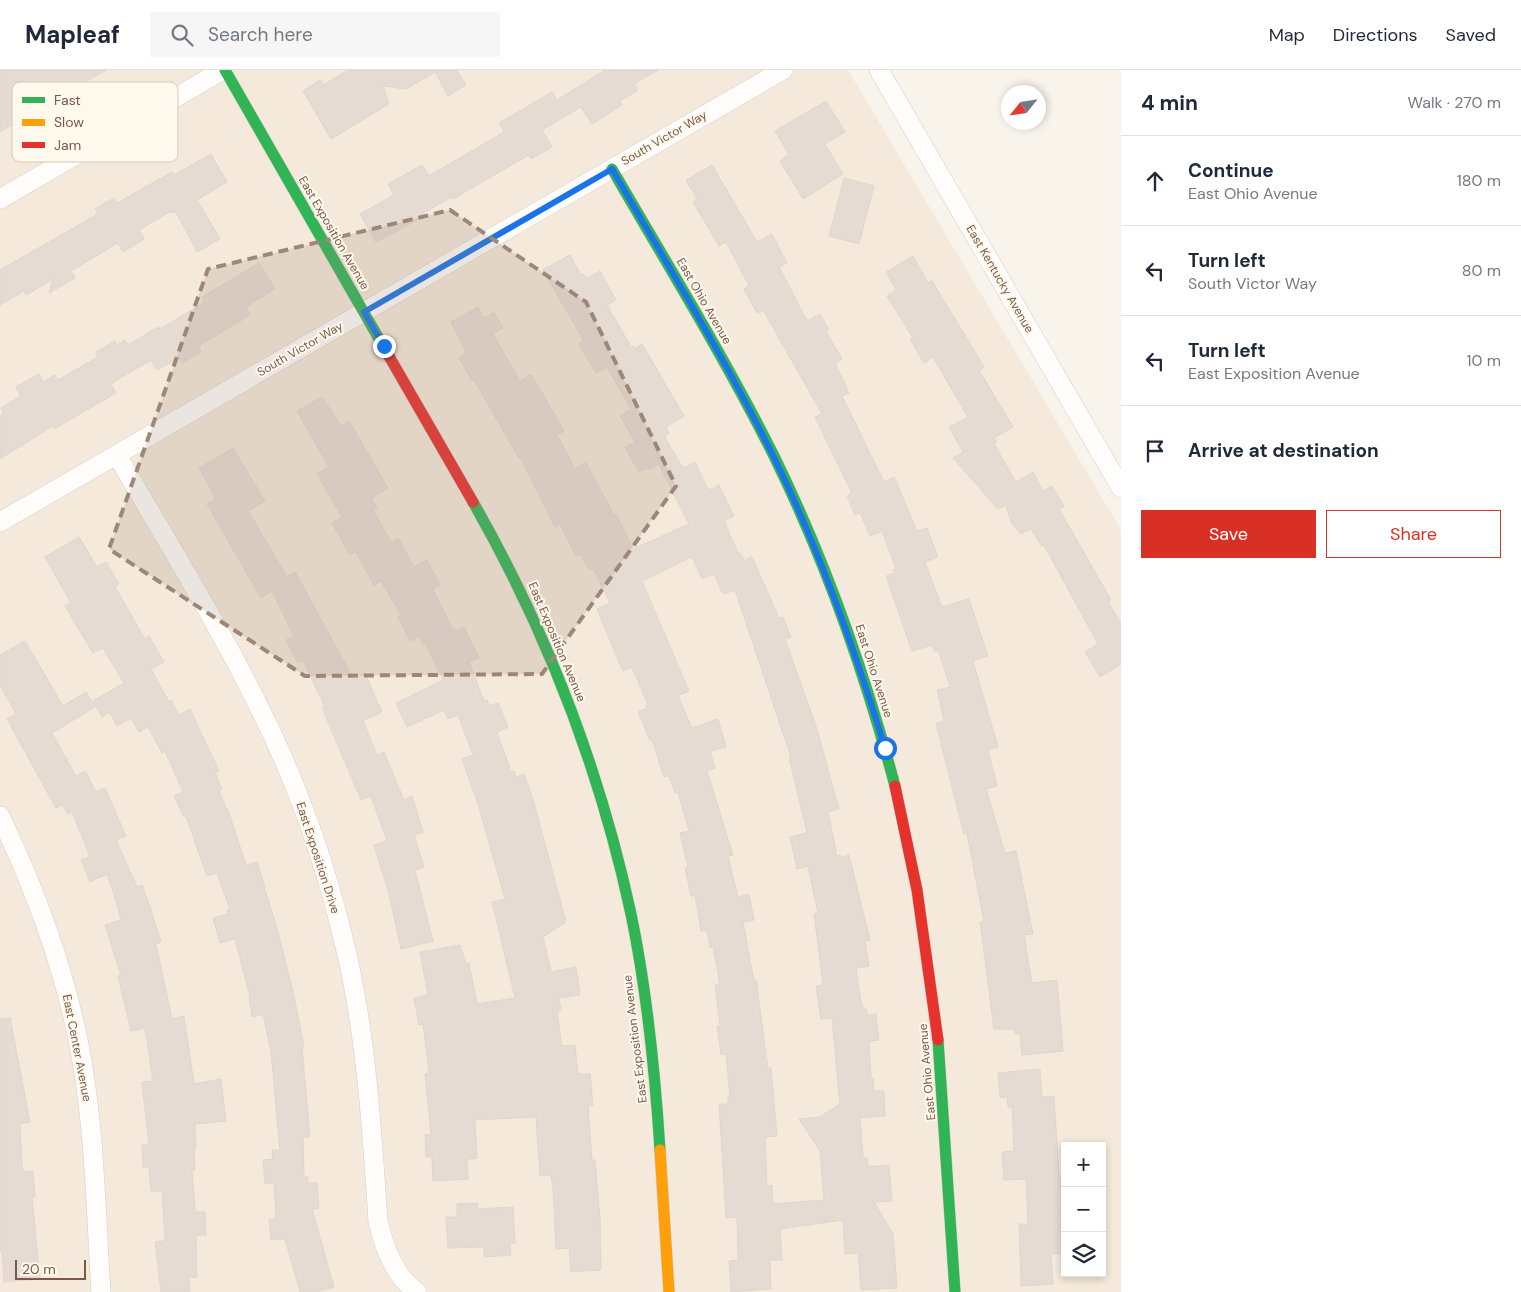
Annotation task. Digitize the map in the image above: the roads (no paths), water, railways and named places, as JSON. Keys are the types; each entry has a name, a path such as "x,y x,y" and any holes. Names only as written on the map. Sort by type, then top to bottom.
{"street":[{"path":"178,96 224,70"},
{"name":"East Exposition Avenue","path":"224,70 501,551 544,643 588,754 627,896 641,968 658,1114 669,1292"},
{"name":"South Victor Way","path":"0,522 782,70"},
{"name":"East Kentucky Avenue","path":"879,70 1121,488"},
{"path":"0,199 64,162"},
{"name":"East Ohio Avenue","path":"612,169 728,372 794,499 859,663 885,748 908,843 923,921 934,999 943,1097 955,1292"},
{"name":"East Exposition Drive","path":"117,455 247,684 281,754 316,845 348,958 359,1016 367,1074 378,1221 383,1243 395,1268 417,1292"},
{"name":"East Center Avenue","path":"0,816 25,869 50,935 74,1019 88,1106 101,1292"}]}
